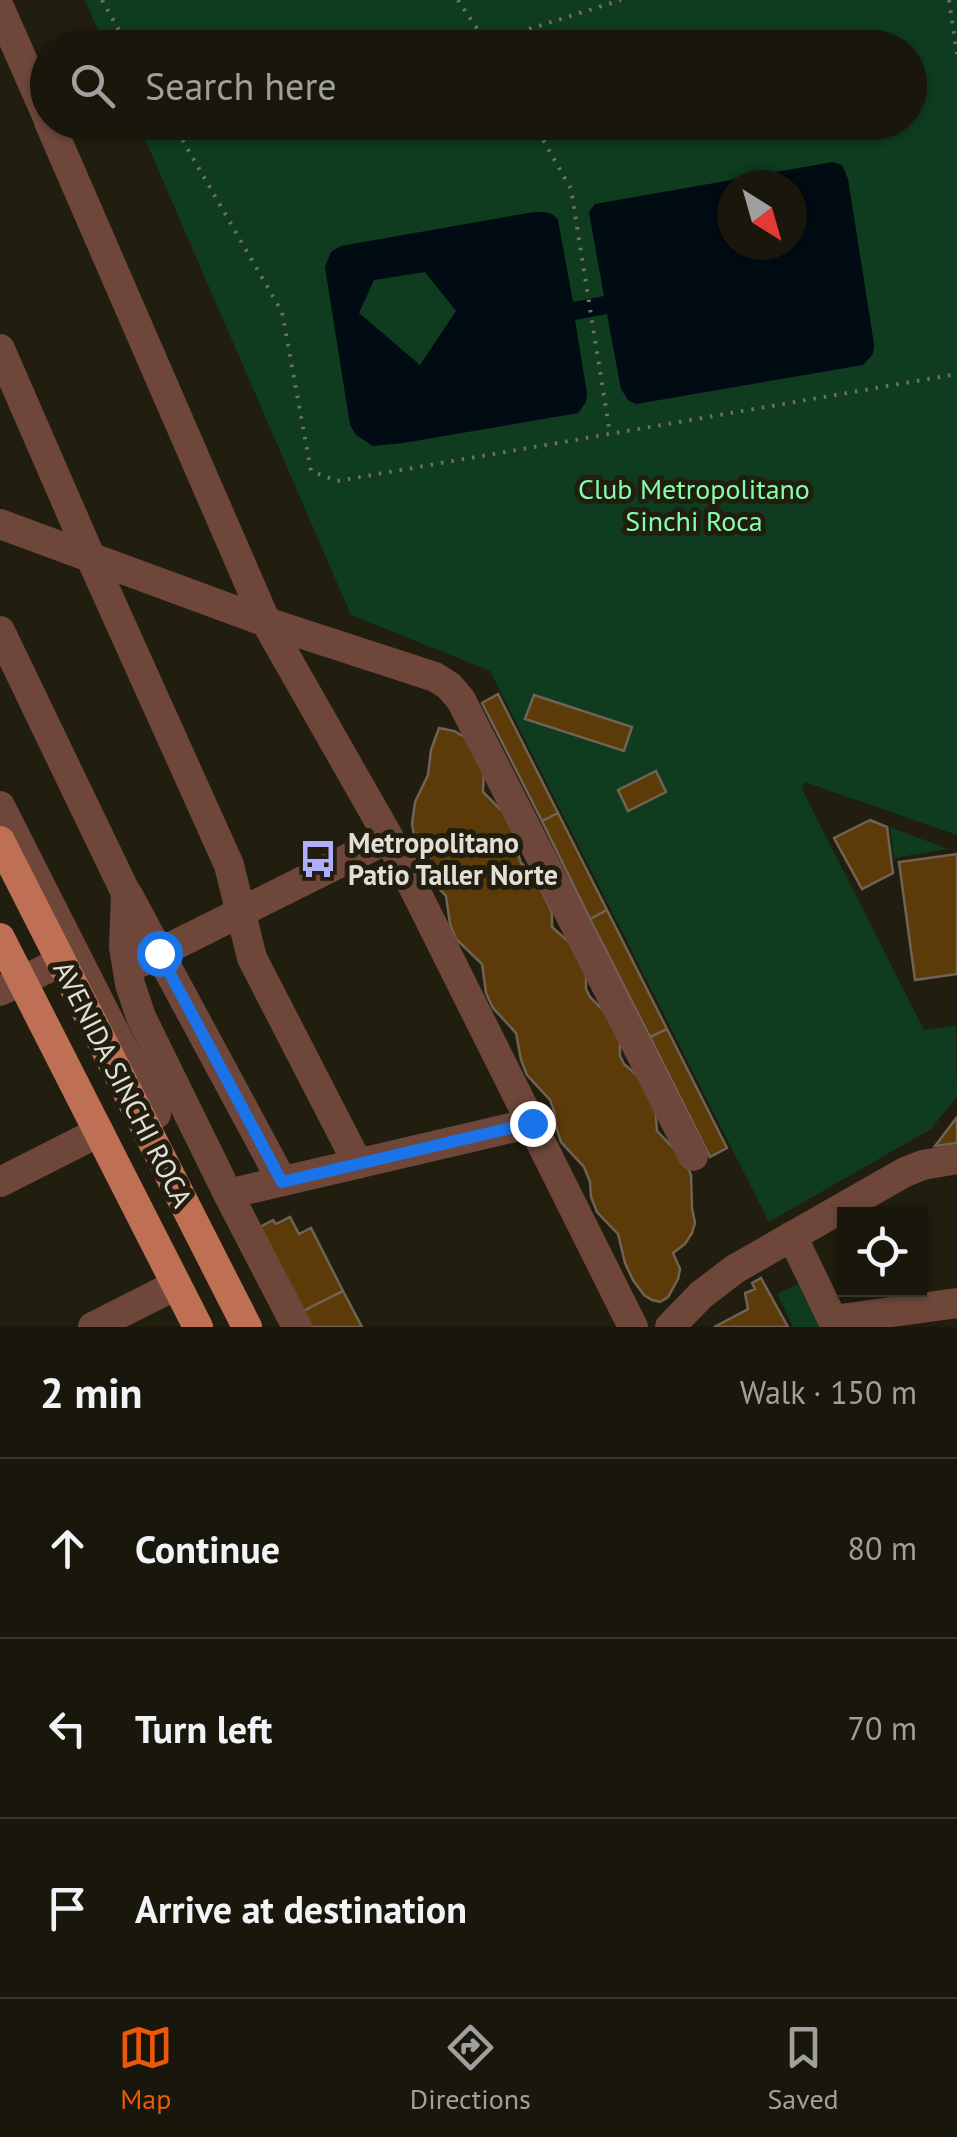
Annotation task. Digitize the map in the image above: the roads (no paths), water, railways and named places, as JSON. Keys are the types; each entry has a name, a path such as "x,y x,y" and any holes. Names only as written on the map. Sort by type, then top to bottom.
{"main road":[{"name":"AVENIDA SINCHI ROCA","path":"0,841 247,1327"},
{"name":"AVENIDA SINCHI ROCA","path":"0,938 11,986 99,1132 198,1327"}],"street":[{"path":"0,9 30,78"},
{"path":"57,140 266,622 389,838 633,1327"},
{"path":"0,349 228,866 252,958 358,1164"},
{"path":"0,524 266,622 435,677 450,686 461,700 693,1156"},
{"path":"0,631 126,892 282,1182"},
{"path":"0,806 263,1327"},
{"path":"128,969 389,838"},
{"path":"126,892 124,947 141,1017 298,1327"},
{"path":"11,986 61,962"},
{"path":"228,1194 532,1123"},
{"path":"0,1182 99,1132"},
{"path":"670,1327 718,1282 792,1236 906,1172 957,1159"},
{"path":"792,1236 834,1324 957,1303"},
{"path":"93,1327 176,1284"}],"place":[{"name":"Metropolitano Patio Taller Norte","path":"318,859"}],"park label":[{"name":"Club Metropolitano Sinchi Roca","path":"694,505"}]}
